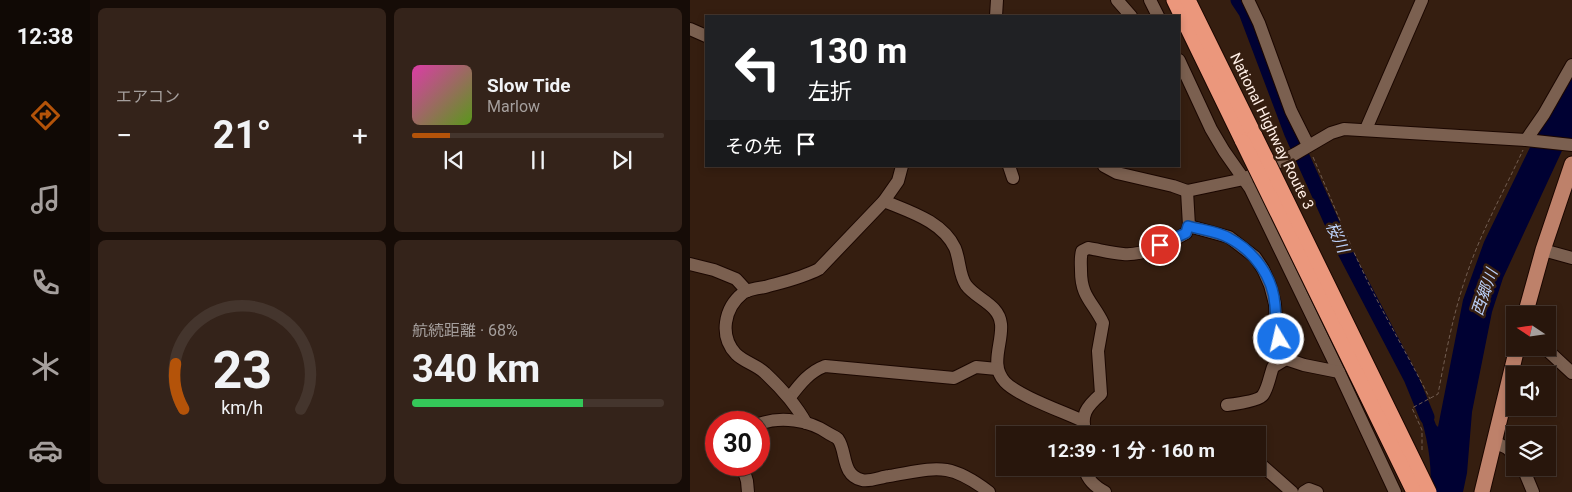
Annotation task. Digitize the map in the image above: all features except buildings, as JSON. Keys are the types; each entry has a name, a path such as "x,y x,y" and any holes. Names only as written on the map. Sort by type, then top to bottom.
{"highway":[{"name":"National Highway Route 3","path":"1174,0 1249,139 1429,492"},
{"name":"National Highway Route 3","path":"1188,0 1249,139 1414,492"},
{"path":"1405,443 1435,492"}],"main road":[{"path":"1527,306 1543,250 1565,197 1572,164"},
{"path":"1482,492 1515,356"}],"street":[{"path":"996,15 997,0"},
{"path":"1116,0 1130,15"},
{"path":"1150,0 1158,15"},
{"path":"1248,0 1259,23 1291,111 1302,149"},
{"path":"1366,129 1422,0"},
{"path":"690,29 705,36"},
{"path":"1180,62 1211,129 1250,188 1340,372 1394,492"},
{"path":"1528,140 1572,65"},
{"path":"1106,167 1116,173 1187,191 1244,179 1331,133 1344,129 1528,140 1570,145"},
{"path":"806,423 790,397 763,371 736,354 724,326 727,316 736,300 746,292 810,274 819,269 884,201 898,181 902,167"},
{"path":"1084,426 1085,411 1101,394 1098,351 1103,323 1084,293 1081,283 1082,251 1088,248 1125,254 1144,251 1186,233 1188,226 1187,191"},
{"path":"884,201 932,222 943,231 955,248 966,285 995,310 1001,323 997,350 997,369 1004,381 1014,390 1083,421"},
{"path":"1188,226 1229,237 1255,257 1270,285 1275,304 1276,329 1286,359"},
{"path":"1543,250 1572,258"},
{"path":"690,264 714,270 736,279 746,292"},
{"path":"1554,356 1572,373"},
{"path":"1227,405 1252,400 1264,395 1272,367 1286,359 1304,365 1340,372"},
{"path":"790,397 800,383 815,369 825,366 954,378 976,367 997,369"},
{"path":"770,420 806,423 817,426 838,440 846,464 852,474 863,480 936,468 954,471 969,477 989,492"},
{"path":"1494,442 1506,448"},
{"path":"1418,492 1422,467"},
{"path":"1266,469 1292,492"},
{"path":"745,476 748,492"},
{"path":"1087,476 1095,487 1106,492"},
{"path":"1527,476 1533,492"},
{"path":"1304,492 1309,489 1317,492"}],"path":[{"path":"1422,467 1422,430 1412,408 1438,394 1462,287 1469,266 1528,140"},
{"path":"1302,149 1430,399"}],"water":[{"name":"西郷川","path":"1572,77 1572,138 1567,140 1503,278 1492,312 1472,412 1467,473 1463,492 1430,492 1428,446 1415,401 1425,395 1438,427 1463,300 1484,242 1536,135"}],"waterway":[{"name":"桜川","path":"1238,0 1246,12 1292,134 1345,252 1411,378 1427,417"}],"route":[{"path":"1160,245 1186,233 1188,226 1229,237 1245,248 1255,257 1270,285 1275,304 1276,329 1279,339"}]}
